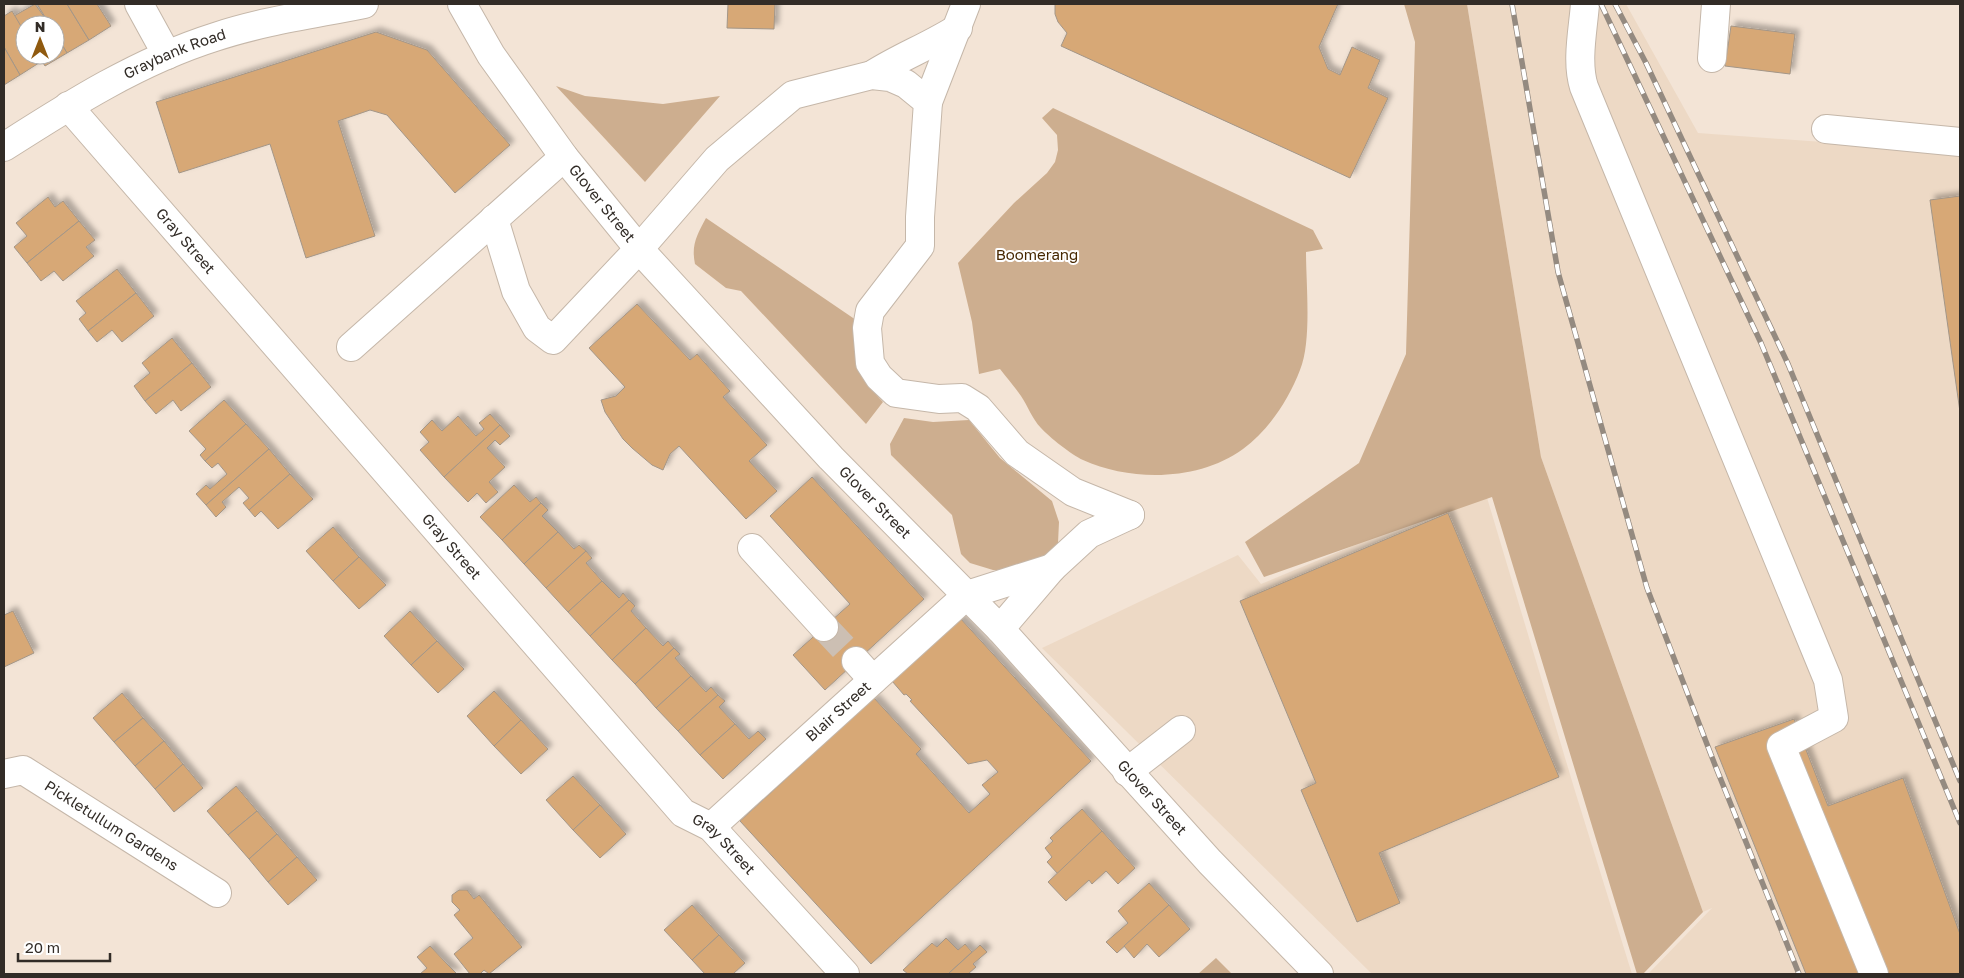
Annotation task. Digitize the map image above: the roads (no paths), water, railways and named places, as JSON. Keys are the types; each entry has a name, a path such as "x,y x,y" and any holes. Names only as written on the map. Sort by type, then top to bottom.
{"street":[{"path":"138,4 167,55"},
{"name":"Graybank Road","path":"4,147 68,106 167,55 218,36 364,4"},
{"name":"Glover Street","path":"462,4 491,55 564,156 639,249 831,458 1000,629 1210,862 1319,974"},
{"path":"1585,4 1580,76 1828,680 1834,718 1781,746 1874,974"},
{"path":"1712,58 1716,4"},
{"path":"494,219 516,291 537,328 553,340 639,249 717,159 792,94 872,74 962,16"},
{"path":"962,16 938,72 928,102 920,217 920,246 870,311 867,328 870,363 879,377 896,393 939,399 962,398 978,408 1018,452 1074,492 1130,514 1089,534 1052,568 1000,629"},
{"path":"872,74 890,77 906,84 928,102"},
{"name":"Gray Street","path":"68,106 683,813 711,828 845,974"},
{"path":"1826,129 1960,142"},
{"path":"351,346 564,156"},
{"path":"752,548 824,627"},
{"path":"967,596 1052,568"},
{"name":"Blair Street","path":"711,828 864,670 967,596"},
{"path":"1127,772 1181,730"},
{"name":"Pickletullum Gardens","path":"4,774 23,770 217,893"}],"tunnel":[{"path":"824,627 856,661"}],"railway":[{"path":"1512,4 1558,272 1647,588 1715,765 1799,974"},
{"path":"1601,4 1761,343 1960,823"},
{"path":"1615,4 1646,63 1788,364 1960,781"}],"park label":[{"name":"Boomerang","path":"1037,255"}]}
